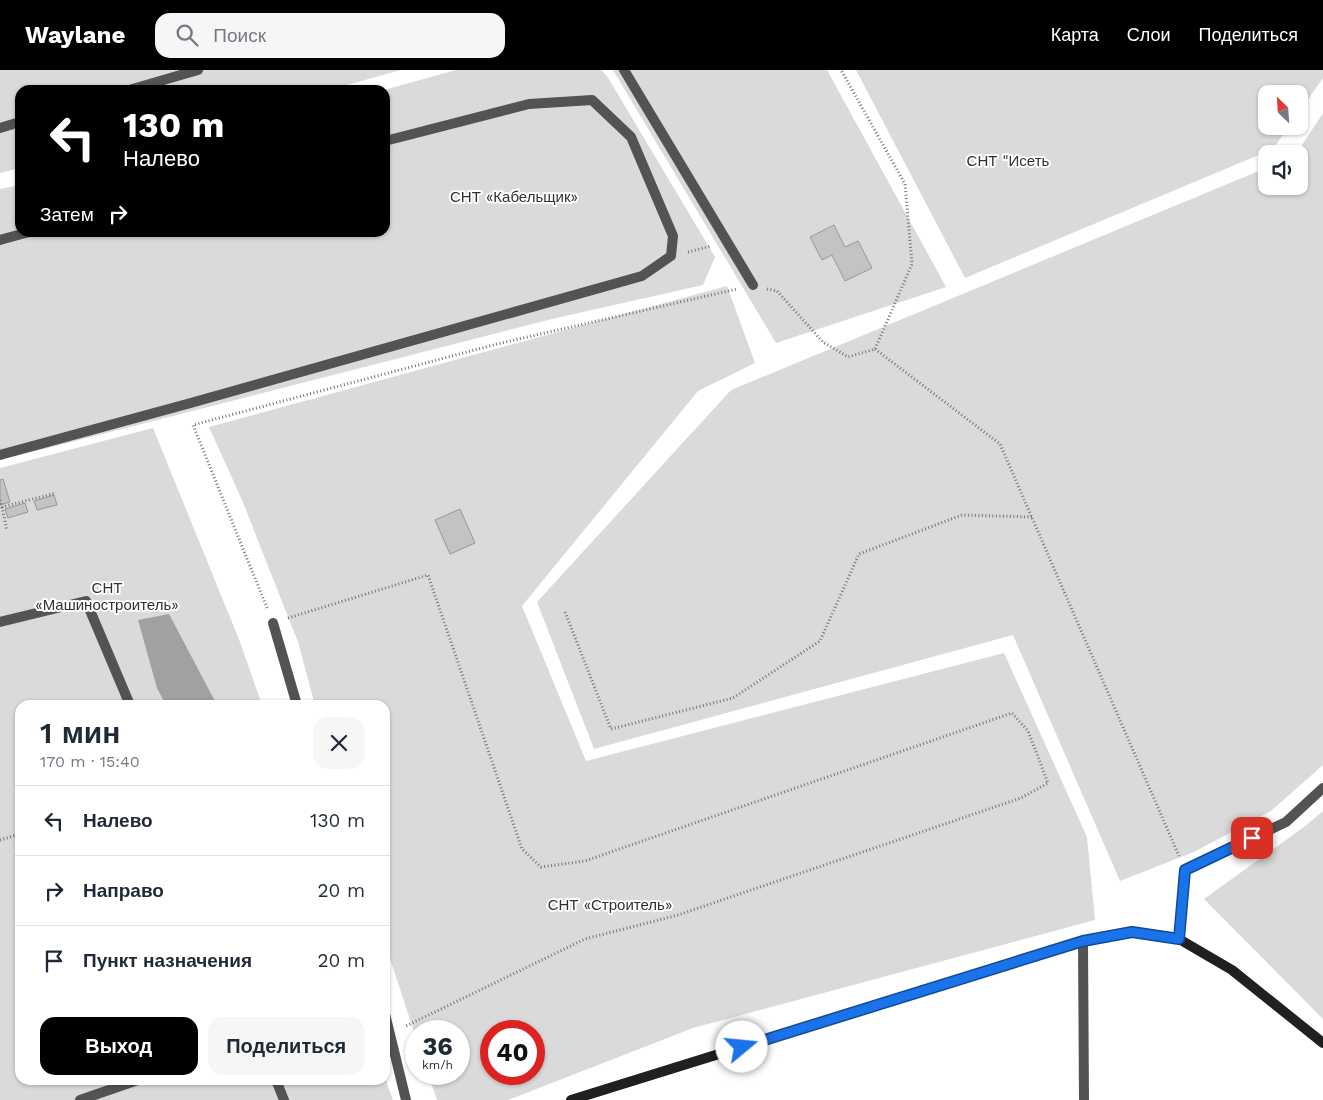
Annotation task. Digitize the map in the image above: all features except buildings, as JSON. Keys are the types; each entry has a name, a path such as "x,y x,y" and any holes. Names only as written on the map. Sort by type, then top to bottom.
{"street":[{"path":"146,85 198,70"},
{"path":"624,70 753,285"},
{"path":"0,455 196,402 642,276 671,256 673,236 631,137 592,100 530,104 390,140"},
{"path":"0,128 15,124"},
{"path":"0,240 15,236"},
{"path":"0,622 86,601 128,700"},
{"path":"273,623 296,700"},
{"path":"1179,939 1185,870 1286,822 1323,788"},
{"path":"571,1100 1083,941 1132,932 1179,939 1232,970 1323,1043"},
{"path":"1083,941 1084,1100"},
{"path":"390,1034 406,1100"},
{"path":"80,1100 124,1085"},
{"path":"278,1085 284,1100"}],"path":[{"path":"390,1034 585,939 678,915 1021,798 1048,783 1028,731 1012,713 586,861 541,867 522,849 428,575 273,623 192,425 497,344 753,285 777,291 823,342 848,358 875,349 912,264 905,184 841,70"},
{"path":"671,256 727,242"},
{"path":"875,349 1000,444 1185,870"},
{"path":"2,508 56,493"},
{"path":"0,500 7,531"},
{"path":"564,612 610,729 733,698 820,641 859,554 962,515 1032,517"},
{"path":"0,840 15,836"}],"green space":[{"path":"0,70 401,70 347,85 15,85 15,169 0,173"},
{"name":"СНТ «Кабельщик»","path":"456,70 601,70 607,76 715,257 703,285 552,319 44,449 0,458 0,189 15,186 15,237 390,237 390,88"},
{"path":"613,70 827,70 946,287 776,343"},
{"name":"СНТ \"Исеть","path":"856,70 1323,70 1323,78 1308,99 1308,85 1258,85 1258,135 1283,135 1276,145 1258,145 1258,155 965,278"},
{"path":"1323,113 1323,765 1271,811 1194,852 1120,881 1013,635 594,749 537,602 731,390 1258,171 1258,195 1308,195 1308,145 1302,145"},
{"name":"СНТ «Строитель»","path":"727,286 755,363 698,391 522,606 586,761 1004,653 1087,837 1095,920 693,1028 508,1100 437,1100 432,1085 470,1085 470,1020 410,1020 390,958 390,700 314,700 298,642 242,500 209,427"},
{"name":"СНТ «Машиностроитель»","path":"153,428 240,642 260,700 15,700 15,1085 388,1085 393,1100 0,1100 0,468"},
{"path":"1323,811 1323,1019 1204,899 1304,827"}],"shaded area":[{"path":"169,614 214,700 163,700 157,688 138,620"}],"route":[{"path":"742,1047 1083,941 1132,932 1179,939 1185,870 1252,838"}]}
